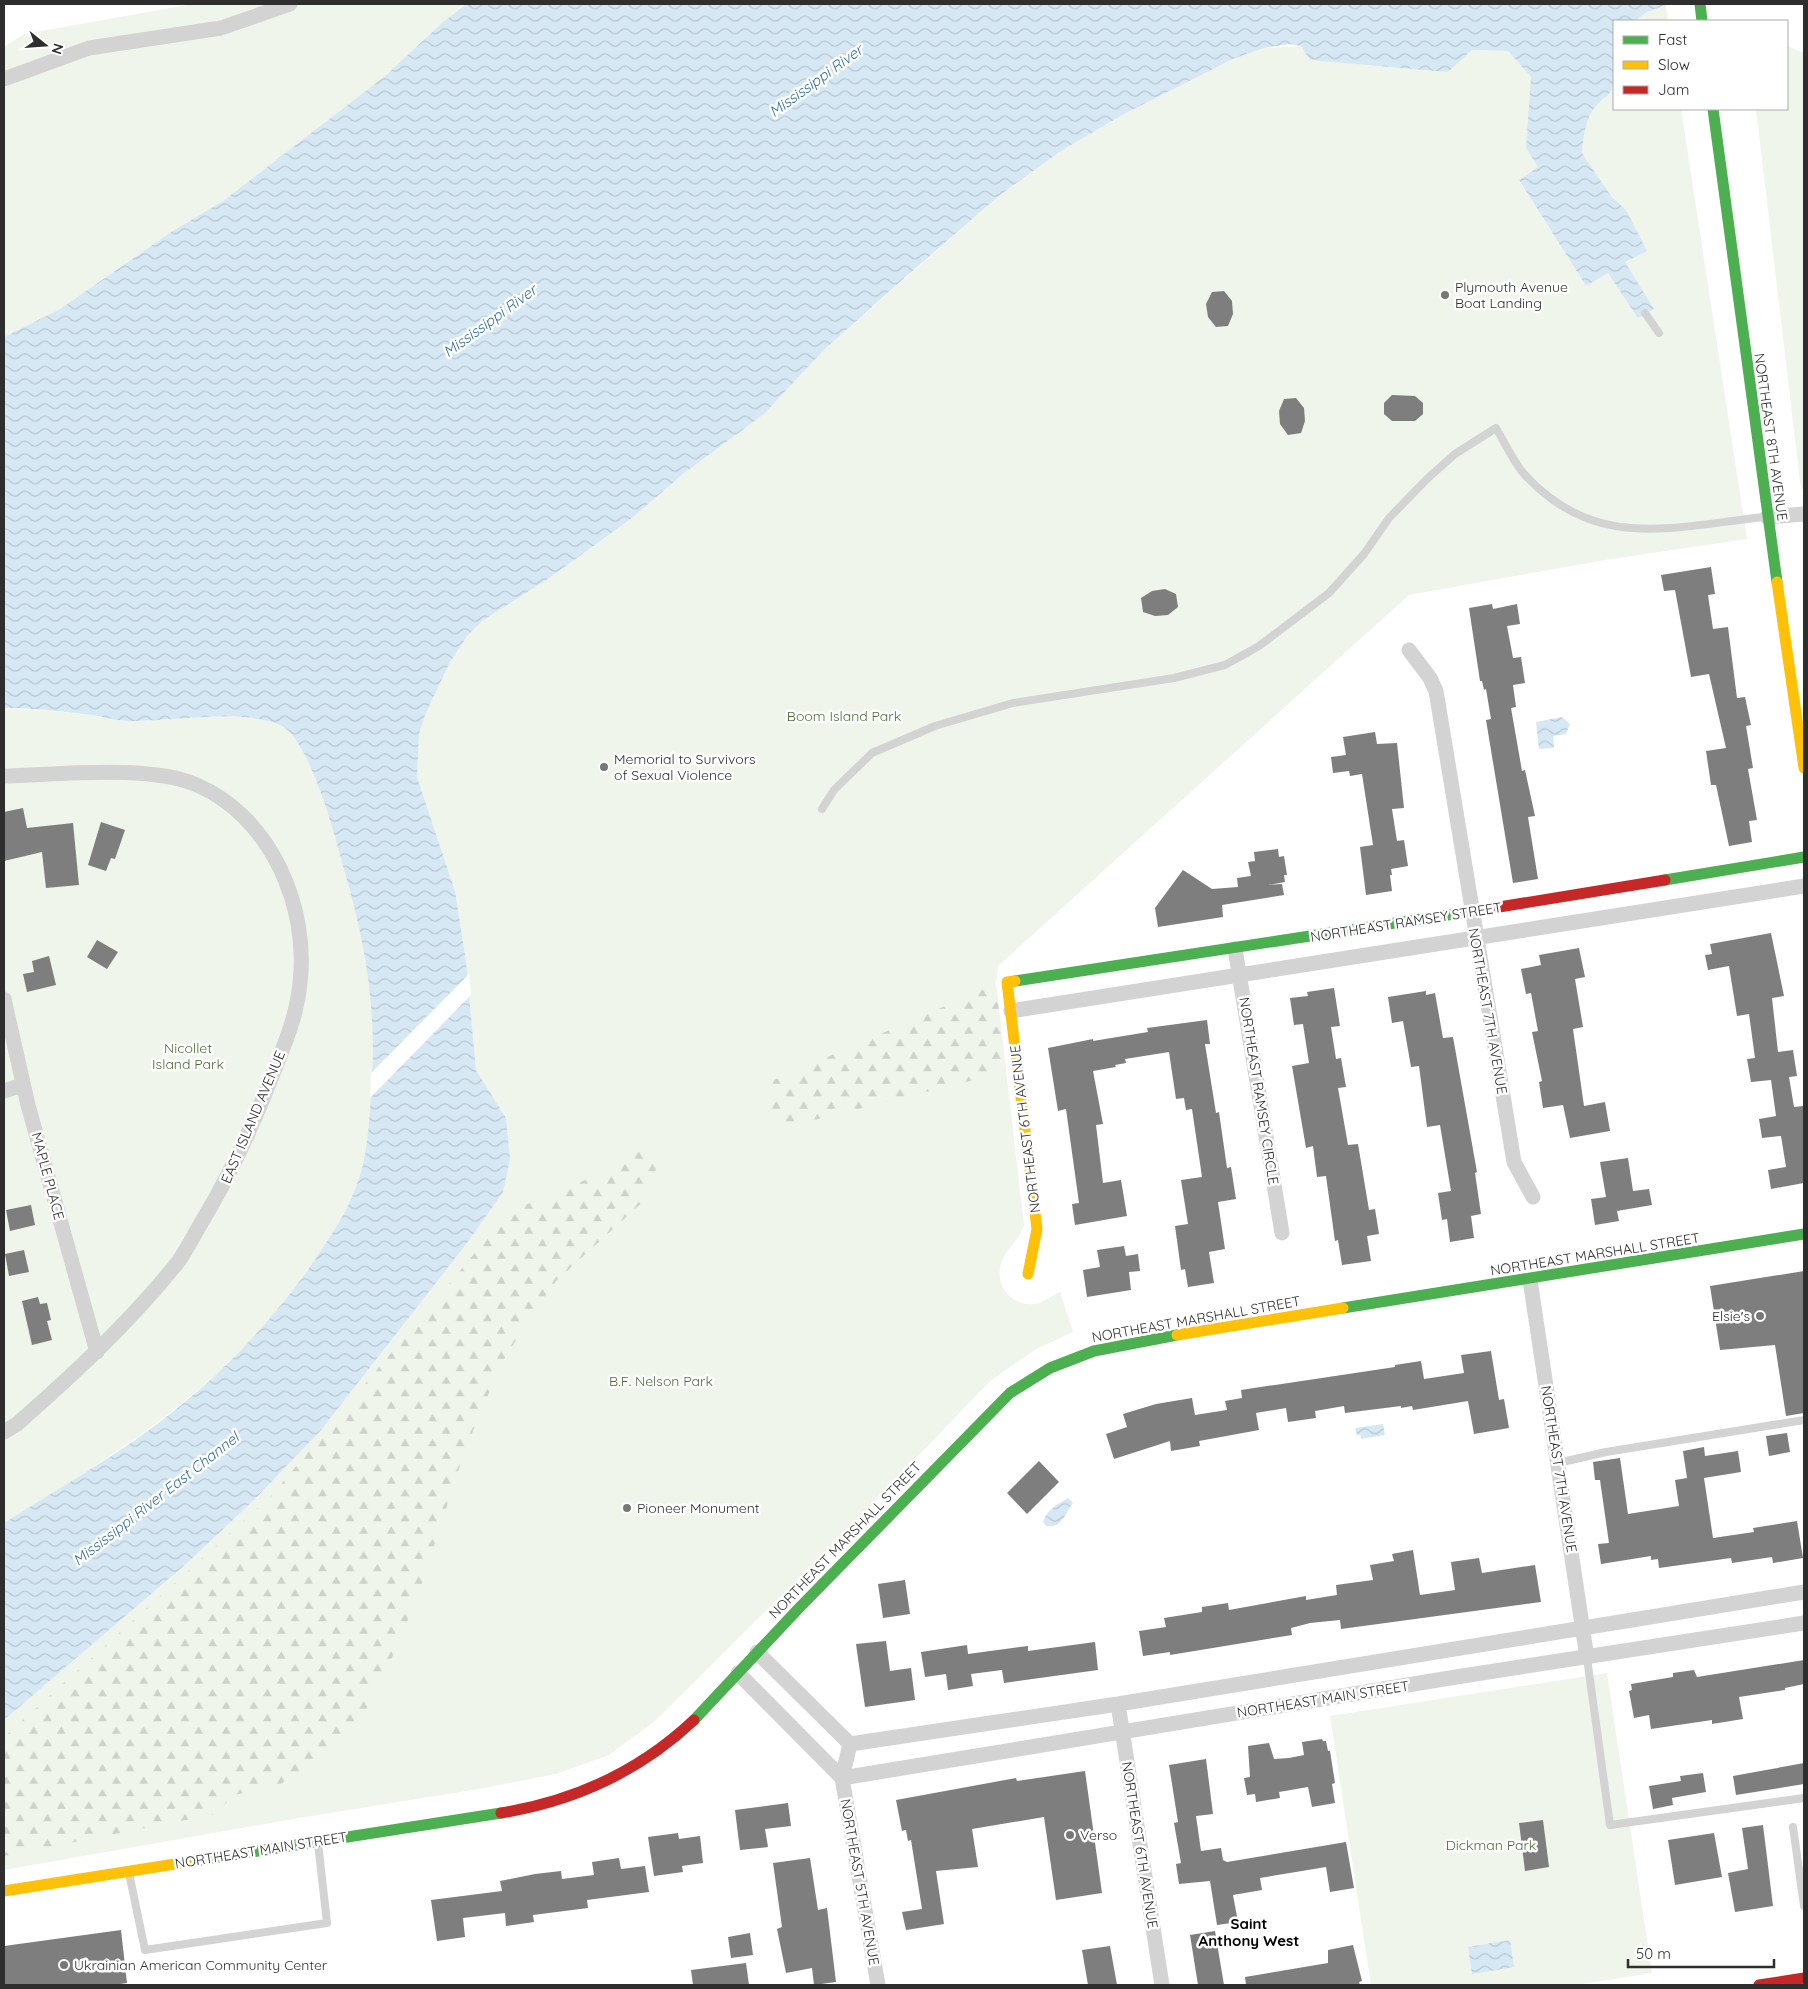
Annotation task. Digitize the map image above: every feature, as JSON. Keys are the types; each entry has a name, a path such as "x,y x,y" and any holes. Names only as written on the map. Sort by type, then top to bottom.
{"street":[{"path":"4,79 90,48 221,28 290,4"},
{"path":"1700,4 1702,20"},
{"name":"NORTHEAST 8TH AVENUE","path":"1713,110 1767,517 1799,693 1804,768"},
{"path":"1767,517 1804,514"},
{"name":"NORTHEAST 7TH AVENUE","path":"1409,650 1430,678 1436,691 1471,912 1514,1162 1533,1197"},
{"name":"EAST ISLAND AVENUE","path":"4,776 145,774 172,778 197,785 239,814 258,834 272,854 293,900 301,941 302,964 297,1002 287,1037 244,1144 221,1190 179,1260 131,1317 96,1352 17,1424 4,1432"},
{"name":"NORTHEAST RAMSEY STREET","path":"1007,982 1471,912 1804,857"},
{"name":"NORTHEAST RAMSEY STREET","path":"1011,1011 1804,886"},
{"name":"NORTHEAST RAMSEY CIRCLE","path":"1235,949 1282,1233"},
{"name":"NORTHEAST 6TH AVENUE","path":"1007,982 1037,1229 1028,1274"},
{"name":"MAPLE PLACE","path":"4,999 23,1086 96,1352"},
{"path":"4,1090 23,1086"},
{"name":"NORTHEAST MARSHALL STREET","path":"519,1810 566,1798 610,1781 651,1756 687,1727 757,1652 1010,1393 1050,1368 1094,1350 1141,1341 1530,1280 1804,1234"},
{"name":"NORTHEAST 7TH AVENUE","path":"1530,1280 1587,1658"},
{"name":"NORTHEAST MAIN STREET","path":"850,1744 1118,1704 1804,1592"},
{"name":"NORTHEAST MAIN STREET","path":"842,1778 1456,1677 1804,1623"},
{"path":"757,1652 850,1744"},
{"path":"738,1673 842,1778"},
{"name":"NORTHEAST 6TH AVENUE","path":"1118,1704 1162,1985"},
{"name":"NORTHEAST 5TH AVENUE","path":"850,1744 842,1778 878,1985"},
{"name":"NORTHEAST MAIN STREET","path":"4,1891 519,1810"},
{"path":"1759,1985 1804,1978"}],"lane":[{"path":"1646,313 1659,333"},
{"path":"822,809 834,790 872,752 935,726 1013,703 1174,678 1224,665 1260,646 1329,594 1364,554 1389,518 1428,478 1455,454 1496,428 1524,473 1550,497 1588,519 1634,528 1675,529 1767,517"},
{"path":"1558,1463 1606,1452 1804,1420"},
{"path":"1587,1658 1610,1825 1804,1798"},
{"path":"1792,1827 1804,1906"},
{"path":"128,1871 145,1950 327,1923 318,1841"}],"green space":[{"path":"193,4 467,4 444,21 385,76 223,201 171,232 60,309 4,337 4,47 24,34"},
{"path":"1666,5 1668,20 1636,20 1647,12"},
{"name":"Boom Island Park","path":"1302,46 1508,51 1531,77 1538,167 1519,181 1586,286 1608,272 1645,313 1653,308 1624,262 1646,250 1626,210 1611,196 1582,153 1585,133 1591,114 1613,84 1613,110 1681,110 1747,539 1605,560 1409,595 998,966 996,984 1024,1225 1020,1235 1004,1256 1000,1278 1002,1286 1012,1298 1026,1304 1038,1303 1060,1292 1073,1332 1036,1349 990,1381 853,1524 654,1722 609,1755 556,1774 479,1789 299,1818 4,1870 4,1720 255,1499 321,1429 503,1192 506,1118 476,1070 466,961 455,891 417,777 419,734 425,715 450,662 468,635 482,621 548,579 632,518 683,474 764,414 823,351 1000,195 1061,151 1124,114 1233,59 1264,48"},
{"path":"1788,46 1804,53 1804,488 1801,489 1756,110 1788,110"},
{"name":"Nicollet Island Park","path":"4,709 63,712 129,721 247,717 280,725 292,735 303,751 322,795 331,820 355,908 370,990 373,1073 368,1134 363,1164 348,1206 331,1237 265,1326 203,1386 149,1429 4,1524"},
{"path":"996,984 1006,1072 794,1125 776,1120 768,1111 768,1098 774,1080"},
{"path":"647,1148 658,1163 646,1199 556,1281 525,1325 499,1369 465,1450 422,1583 399,1643 362,1718 338,1747 276,1787 233,1795 216,1814 4,1856 4,1737 272,1495 510,1211 575,1185"},
{"name":"Dickman Park","path":"1607,1673 1652,1973 1575,1985 1371,1985 1330,1716"}],"water":[{"path":"467,4 1678,4 1666,5 1647,12 1636,20 1613,20 1613,84 1610,93 1591,113 1582,153 1611,196 1626,210 1647,251 1625,262 1654,309 1638,318 1608,273 1586,286 1519,180 1538,167 1526,148 1531,77 1508,51 1472,50 1448,72 1310,60 1301,46 1289,44 1264,48 1233,59 1124,114 1061,151 1000,195 823,351 764,414 683,474 632,518 548,579 482,621 468,635 450,662 425,715 419,734 417,777 455,891 466,961 476,1070 506,1118 510,1159 503,1192 467,1243 321,1430 255,1499 187,1563 4,1720 4,1523 116,1453 181,1405 227,1364 288,1296 335,1229 357,1184 365,1157 373,1048 366,961 353,903 321,792 302,750 291,734 280,725 247,717 125,721 63,712 4,708 4,337 60,309 171,232 223,201 385,76 444,21"},
{"path":"1562,717 1570,724 1566,734 1553,736 1554,748 1539,749 1536,722"},
{"path":"1383,1424 1385,1435 1361,1439 1361,1435 1357,1435 1355,1428"},
{"path":"1068,1498 1073,1503 1063,1519 1056,1525 1046,1526 1043,1522 1047,1514 1053,1507"},
{"path":"1510,1940 1514,1967 1472,1974 1468,1947"}],"pier":[{"path":"469,974 471,995 370,1098 371,1073"}],"building":[{"path":"1224,291 1232,301 1233,314 1228,326 1216,327 1208,317 1206,304 1212,292"},
{"path":"1392,395 1415,396 1423,403 1423,414 1415,421 1392,421 1384,414 1384,403"},
{"path":"1296,398 1304,408 1305,421 1301,433 1288,435 1280,424 1279,411 1284,399"},
{"path":"1711,567 1715,594 1708,595 1713,629 1728,627 1737,698 1745,697 1751,725 1746,726 1753,768 1748,769 1757,820 1749,821 1752,842 1729,846 1716,785 1711,785 1706,751 1726,748 1709,674 1691,677 1675,590 1664,591 1661,575"},
{"path":"1165,589 1176,594 1178,607 1168,615 1155,616 1143,612 1141,598 1152,591"},
{"path":"1492,604 1493,609 1517,604 1520,624 1507,626 1513,658 1521,657 1525,683 1513,685 1516,707 1511,708 1522,771 1525,770 1535,816 1528,817 1538,879 1513,883 1486,720 1491,719 1486,689 1484,690 1482,681 1480,681 1469,608"},
{"path":"1375,732 1377,744 1397,743 1404,808 1392,809 1397,841 1404,840 1408,866 1391,869 1392,891 1366,895 1360,847 1373,845 1362,774 1350,776 1349,771 1333,773 1331,757 1346,755 1343,737"},
{"path":"23,808 27,828 73,823 79,885 46,888 42,852 4,861 4,812"},
{"path":"101,822 125,830 115,859 111,858 106,871 88,865"},
{"path":"1278,849 1279,857 1284,856 1287,875 1284,875 1285,882 1268,885 1282,884 1284,895 1222,905 1223,917 1158,927 1155,908 1183,870 1212,889 1238,887 1237,878 1251,876 1248,862 1255,861 1254,852"},
{"path":"1771,933 1784,996 1772,998 1778,1052 1793,1050 1797,1076 1789,1077 1794,1107 1803,1106 1804,1183 1771,1189 1768,1170 1786,1167 1781,1136 1762,1138 1759,1119 1776,1116 1771,1080 1751,1082 1747,1059 1755,1058 1749,1014 1737,1016 1729,966 1708,970 1705,955 1712,954 1710,944"},
{"path":"97,940 118,952 107,969 87,957"},
{"path":"1579,948 1585,977 1575,979 1583,1027 1573,1029 1584,1106 1605,1102 1610,1131 1570,1138 1563,1105 1543,1108 1539,1082 1542,1081 1532,1032 1538,1031 1531,993 1526,994 1521,969 1541,965 1539,955"},
{"path":"49,956 56,985 27,992 23,974 34,972 32,961"},
{"path":"1334,988 1340,1026 1331,1027 1336,1059 1341,1058 1346,1087 1338,1088 1348,1145 1358,1144 1369,1210 1375,1209 1379,1234 1367,1236 1371,1261 1342,1265 1338,1240 1335,1241 1326,1176 1317,1177 1313,1146 1306,1148 1292,1066 1309,1063 1303,1024 1294,1025 1290,998 1308,996 1307,992"},
{"path":"1426,991 1426,995 1435,993 1443,1038 1453,1037 1477,1172 1475,1173 1481,1214 1471,1216 1474,1238 1450,1242 1447,1219 1442,1220 1438,1193 1451,1191 1440,1125 1427,1127 1419,1066 1411,1067 1403,1021 1392,1023 1388,997"},
{"path":"1207,1020 1210,1044 1205,1044 1216,1113 1219,1112 1227,1168 1231,1167 1236,1199 1218,1202 1225,1249 1209,1252 1214,1283 1188,1287 1185,1269 1181,1270 1175,1226 1188,1224 1181,1180 1202,1177 1192,1109 1186,1110 1184,1098 1176,1099 1169,1052 1125,1059 1126,1063 1115,1065 1116,1067 1093,1071 1103,1124 1096,1125 1103,1183 1121,1180 1127,1216 1075,1225 1072,1204 1079,1203 1066,1109 1058,1111 1048,1048 1093,1039 1093,1041 1148,1032 1147,1028"},
{"path":"1628,1158 1633,1191 1649,1189 1652,1205 1617,1211 1619,1221 1595,1225 1591,1199 1606,1197 1600,1162"},
{"path":"31,1205 35,1225 10,1231 6,1210"},
{"path":"1124,1246 1126,1256 1138,1254 1140,1271 1129,1272 1131,1290 1087,1297 1083,1270 1100,1267 1097,1250"},
{"path":"24,1250 29,1272 9,1276 5,1254"},
{"name":"Elsie's","path":"1804,1271 1804,1413 1786,1416 1775,1345 1720,1350 1710,1286"},
{"path":"38,1297 40,1304 47,1303 51,1320 47,1321 52,1340 32,1345 22,1301"},
{"path":"1491,1351 1499,1400 1504,1399 1509,1428 1474,1434 1468,1401 1413,1410 1412,1406 1401,1408 1401,1406 1345,1413 1344,1406 1315,1411 1316,1418 1288,1422 1286,1408 1256,1413 1259,1430 1199,1441 1200,1446 1171,1451 1170,1441 1114,1459 1106,1434 1127,1427 1123,1414 1156,1404 1192,1398 1195,1415 1227,1410 1225,1401 1242,1398 1241,1390 1395,1367 1395,1365 1421,1361 1424,1379 1464,1373 1461,1355"},
{"path":"1787,1433 1790,1452 1769,1456 1766,1436"},
{"path":"1704,1447 1705,1456 1738,1451 1741,1472 1704,1478 1713,1538 1754,1532 1753,1528 1797,1521 1803,1558 1773,1563 1772,1557 1732,1563 1731,1558 1659,1568 1658,1559 1651,1560 1651,1556 1601,1564 1598,1544 1609,1543 1600,1480 1595,1480 1593,1462 1620,1458 1628,1514 1679,1506 1675,1480 1687,1478 1683,1451"},
{"path":"1039,1461 1059,1482 1027,1514 1007,1493"},
{"path":"1413,1550 1420,1595 1455,1590 1451,1562 1479,1558 1482,1573 1535,1565 1541,1602 1341,1629 1340,1620 1310,1623 1291,1628 1292,1635 1170,1655 1170,1652 1143,1656 1139,1631 1166,1627 1164,1618 1202,1612 1202,1607 1228,1603 1229,1610 1306,1596 1306,1600 1337,1595 1336,1585 1373,1580 1370,1565 1394,1561 1392,1554"},
{"path":"905,1580 910,1614 883,1618 878,1584"},
{"path":"886,1641 890,1671 911,1668 915,1700 865,1707 856,1644"},
{"path":"1095,1642 1098,1670 1004,1683 1002,1670 971,1674 973,1686 948,1690 946,1674 925,1677 921,1652 967,1645 968,1654 1028,1646 1028,1651"},
{"path":"1804,1660 1804,1684 1785,1688 1785,1690 1739,1697 1743,1719 1712,1724 1712,1720 1651,1729 1649,1715 1634,1718 1629,1691 1632,1690 1631,1684 1673,1677 1673,1673 1694,1670 1697,1677"},
{"path":"1322,1739 1326,1741 1328,1751 1330,1751 1335,1783 1332,1784 1335,1803 1312,1807 1308,1787 1279,1792 1280,1798 1256,1802 1255,1794 1247,1795 1244,1778 1250,1777 1248,1746 1269,1743 1274,1759 1289,1758 1304,1755 1302,1742"},
{"path":"1206,1759 1213,1814 1196,1816 1201,1851 1221,1848 1223,1860 1227,1862 1346,1842 1354,1888 1330,1892 1326,1867 1260,1878 1262,1890 1233,1895 1238,1922 1217,1925 1210,1881 1179,1884 1176,1864 1181,1863 1174,1823 1178,1822 1169,1765"},
{"path":"1804,1763 1804,1784 1736,1795 1733,1776"},
{"path":"1085,1771 1102,1893 1056,1900 1044,1817 972,1829 978,1867 936,1871 944,1924 906,1930 902,1912 922,1909 911,1840 908,1841 906,1830 902,1831 896,1800 1016,1778 1017,1781"},
{"path":"1703,1773 1706,1792 1672,1798 1673,1805 1653,1809 1649,1786 1681,1781 1680,1776"},
{"path":"788,1803 791,1826 765,1829 768,1847 740,1850 735,1810"},
{"path":"1543,1820 1549,1867 1525,1871 1519,1823"},
{"path":"1763,1825 1773,1906 1735,1912 1728,1873 1748,1869 1742,1828"},
{"path":"678,1833 679,1839 700,1836 703,1863 682,1866 683,1872 654,1876 648,1837"},
{"path":"1714,1833 1722,1877 1675,1885 1668,1840"},
{"path":"619,1858 621,1869 645,1866 649,1892 587,1900 588,1908 533,1915 534,1922 506,1926 505,1913 463,1918 465,1937 437,1941 431,1900 502,1891 500,1881 535,1874 561,1871 562,1879 594,1875 592,1862"},
{"path":"810,1858 818,1910 827,1908 836,1982 814,1985 812,1968 786,1973 777,1929 782,1927 773,1863"},
{"name":"Ukrainian American Community Center","path":"121,1930 127,1983 113,1985 4,1985 4,1946"},
{"path":"1215,1931 1224,1985 1198,1985 1190,1935"},
{"path":"750,1933 753,1955 731,1958 728,1937"},
{"path":"1353,1945 1362,1981 1359,1982 1360,1985 1246,1985 1245,1977 1328,1963 1328,1950"},
{"path":"1110,1946 1117,1985 1088,1985 1082,1950"},
{"path":"746,1963 749,1985 693,1985 691,1970"}],"traffic: fast":[{"path":"1700,4 1702,20"},
{"path":"1713,110 1777,582"},
{"path":"1665,880 1804,857"},
{"path":"1015,981 1487,909"},
{"path":"1343,1308 1804,1234"},
{"path":"694,1720 799,1608 1010,1393 1050,1368 1094,1351 1177,1335"},
{"path":"194,1861 501,1813"}],"traffic: slow":[{"path":"1777,582 1804,768"},
{"path":"1015,981 1007,982 1037,1229 1028,1274"},
{"path":"1177,1335 1343,1308"},
{"path":"4,1891 194,1861"}],"traffic: jam":[{"path":"1487,909 1665,880"},
{"path":"501,1813 555,1801 605,1781 629,1769 651,1754 694,1720"},
{"path":"1759,1985 1804,1978"}],"place":[{"name":"Plymouth Avenue Boat Landing","path":"1445,295"},
{"name":"Memorial to Survivors of Sexual Violence","path":"604,767"},
{"name":"Elsie's","path":"1760,1316"},
{"name":"Pioneer Monument","path":"627,1508"},
{"name":"Verso","path":"1070,1835"},
{"name":"Ukrainian American Community Center","path":"64,1965"}],"district":[{"name":"Saint Anthony West","path":"1249,1932"}],"water label":[{"name":"Mississippi River","path":"816,81"},
{"name":"Mississippi River","path":"490,321"},
{"name":"Mississippi River East Channel","path":"156,1499"}],"park label":[{"name":"B.F. Nelson Park","path":"661,1381"}]}
